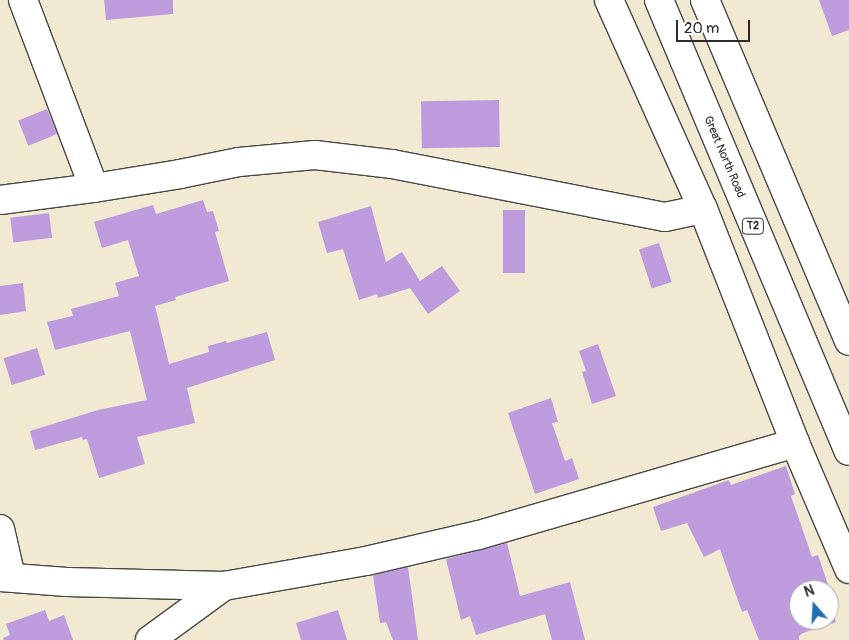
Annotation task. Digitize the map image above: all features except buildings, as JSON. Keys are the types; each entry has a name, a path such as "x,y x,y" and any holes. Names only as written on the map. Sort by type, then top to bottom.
{"street":[{"path":"24,0 94,188"},
{"path":"609,0 703,209 795,443 849,569"},
{"name":"Great North Road","path":"659,0 849,451"},
{"path":"705,0 849,342"},
{"path":"0,200 94,188 239,162 315,155 392,164 665,217 703,209"},
{"path":"0,529 6,577 67,582 224,586 366,561 479,534 795,443"},
{"path":"150,640 224,586"}]}
